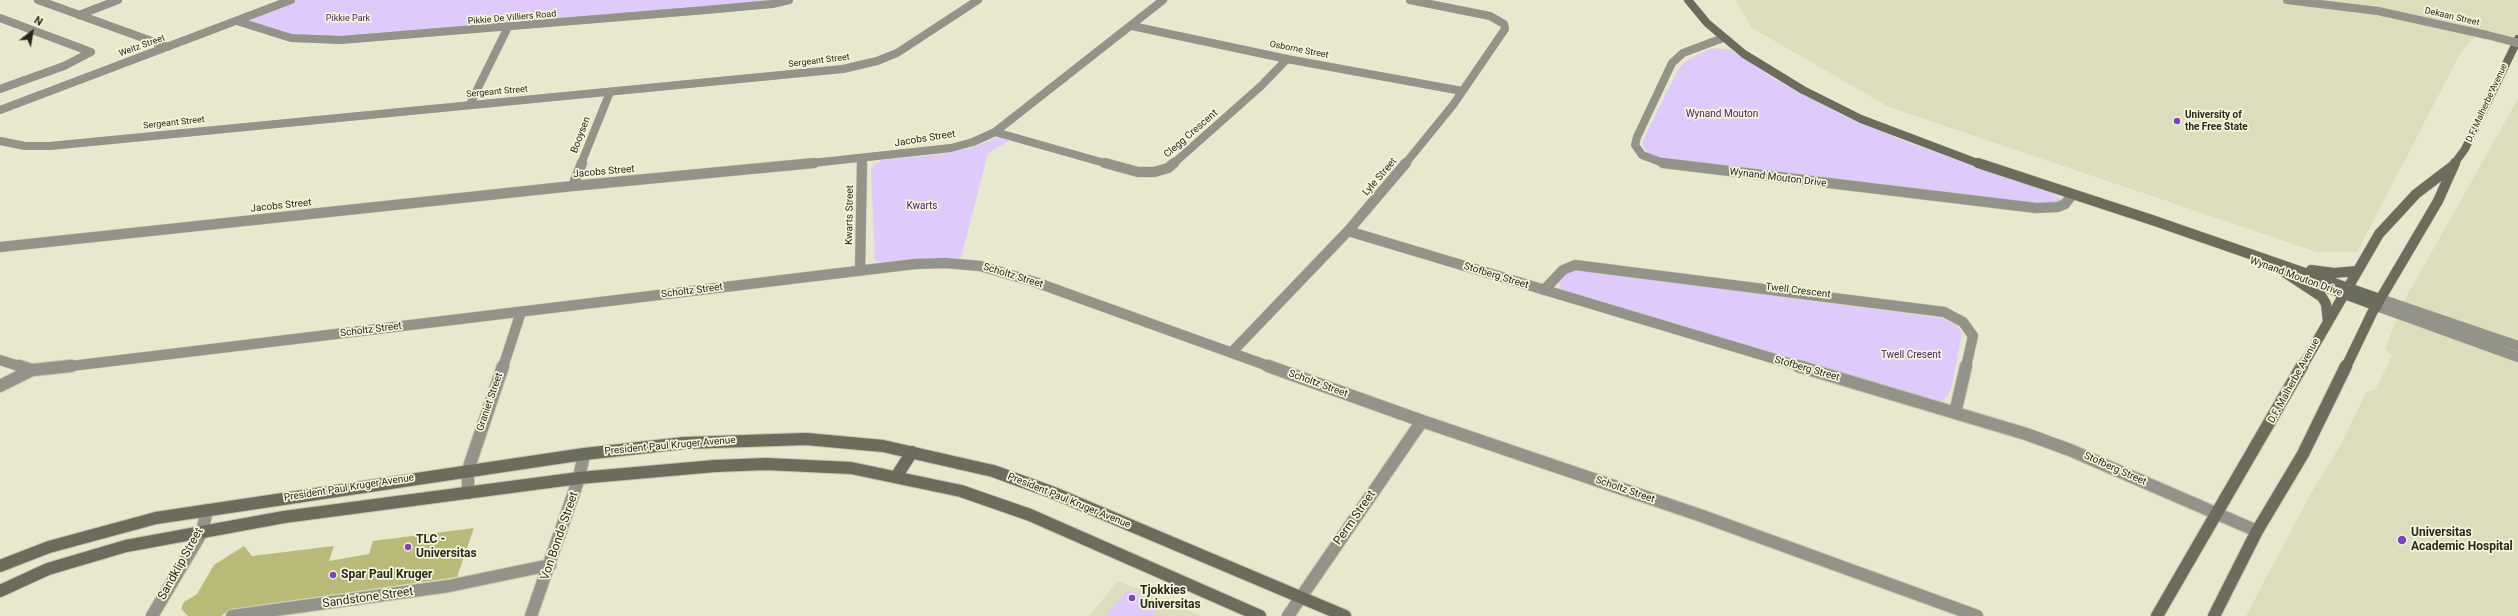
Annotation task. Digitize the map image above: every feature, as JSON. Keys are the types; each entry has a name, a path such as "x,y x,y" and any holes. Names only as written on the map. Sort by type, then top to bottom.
{"street":[{"path":"38,0 168,47"},
{"path":"79,15 118,0"},
{"name":"Weitz Street","path":"0,110 291,0"},
{"name":"Pikkie De Villiers Road","path":"237,21 291,38 321,40 508,27 761,5 789,0"},
{"name":"Sergeant Street","path":"0,141 25,146 50,146 470,104 610,92 862,65 888,57 908,47 978,0"},
{"name":"Jacobs Street","path":"0,247 573,186 862,159 951,148 973,142 995,132 1132,26 1163,0"},
{"name":"Lyle Street","path":"1232,352 1348,231 1409,160 1462,91 1505,29 1504,24 1499,20 1478,13 1410,0"},
{"name":"Wynand Mouton Drive","path":"1688,0 1723,38 1773,73 1861,119 1942,151 2265,259 2346,291"},
{"name":"Dekaan Street","path":"2286,0 2378,11 2518,43"},
{"path":"0,18 91,52 64,66 0,89"},
{"name":"Osborne Street","path":"1132,26 1287,59 1462,91"},
{"path":"470,104 508,27"},
{"name":"Wynand Mouton Drive","path":"1723,38 1696,47 1683,54 1672,63 1634,145 1642,155 1667,165 2036,208 2058,207 2065,204 2073,196"},
{"name":"D.F. Malherbe Avenue","path":"2214,616 2257,531 2303,454 2379,302 2438,201 2454,165 2465,149 2518,39"},
{"name":"Clegg Crescent","path":"995,132 1138,172 1154,172 1168,168 1180,159 1261,86 1287,59"},
{"name":"Booysen","path":"573,186 610,92"},
{"name":"Kwarts Street","path":"860,270 862,159"},
{"name":"D.F. Malherbe Avenue","path":"2157,616 2379,234 2399,210 2427,184 2454,165"},
{"name":"Wynand Mouton Drive","path":"2073,196 2137,221 2284,272 2518,346"},
{"name":"Stofberg Street","path":"1348,231 2070,450 2216,515 2257,531"},
{"path":"2265,259 2329,273 2357,271"},
{"name":"Scholtz Street","path":"0,360 32,370 860,270 945,263 980,266 1022,277 1422,421 1702,516 1977,616"},
{"name":"Twell Crescent","path":"1544,290 1567,267 1582,265 1944,312 1963,322 1970,329 1972,336 1955,414"},
{"path":"2284,272 2314,290 2322,297 2326,304 2328,322"},
{"name":"Wynand Mouton Drive","path":"2379,302 2518,357"},
{"name":"Graniet Street","path":"468,493 468,470 521,312"},
{"path":"0,386 32,370"},
{"name":"Perm Street","path":"1288,616 1422,421"},
{"name":"President Paul Kruger Avenue","path":"0,566 49,546 156,518 468,470 584,454 684,443 799,439 883,446 993,471 1054,493 1345,616"},
{"path":"896,477 912,452"},
{"name":"Von Bonde Street","path":"531,616 579,478 584,454"},
{"name":"President Paul Kruger Avenue","path":"0,591 48,569 126,546 284,518 579,478 668,469 766,464 851,468 961,491 1030,515 1260,616"},
{"name":"Sandklip Street","path":"152,616 202,532 207,510"},
{"name":"Sandstone Street","path":"232,616 449,586 550,565"}],"shaded area":[{"name":"University of the Free State","path":"1735,0 2518,0 2518,48 2475,37 2461,52 2357,252 2317,252 1889,107 1752,28"},
{"path":"2518,99 2518,616 2246,616 2310,495 2343,441 2366,392 2375,390 2392,356 2385,349 2404,301"},
{"name":"Tjokkies Universitas","path":"1118,581 1201,616 1089,616"}],"green space":[{"name":"Pikkie Park","path":"298,0 790,0 341,40 294,38 241,23"},
{"name":"Wynand Mouton","path":"1712,48 1731,50 1778,81 1844,116 1912,144 2048,191 2060,198 2064,203 2062,207 1678,167 1649,154 1643,146 1643,140 1679,68 1689,59"},
{"name":"Kwarts","path":"999,137 1009,141 988,153 961,258 881,264 875,260 871,169 875,164 883,160 942,154 971,148"},
{"name":"Twell Cresent","path":"1572,269 1942,318 1956,325 1962,333 1951,390 1944,400 1930,404 1574,300 1560,288 1559,279"},
{"path":"1127,590 1161,605 1153,616 1106,616"}],"building":[{"name":"Spar Paul Kruger","path":"474,528 457,577 231,609 221,616 188,616 181,609 184,602 197,594 214,565 244,546 252,556 334,546 329,561 369,554 373,541"}],"place":[{"name":"University of the Free State","path":"2177,121"},
{"name":"Universitas Academic Hospital","path":"2402,540"},
{"name":"TLC - Universitas","path":"408,547"},
{"name":"Spar Paul Kruger","path":"333,575"},
{"name":"Tjokkies Universitas","path":"1132,598"}]}
